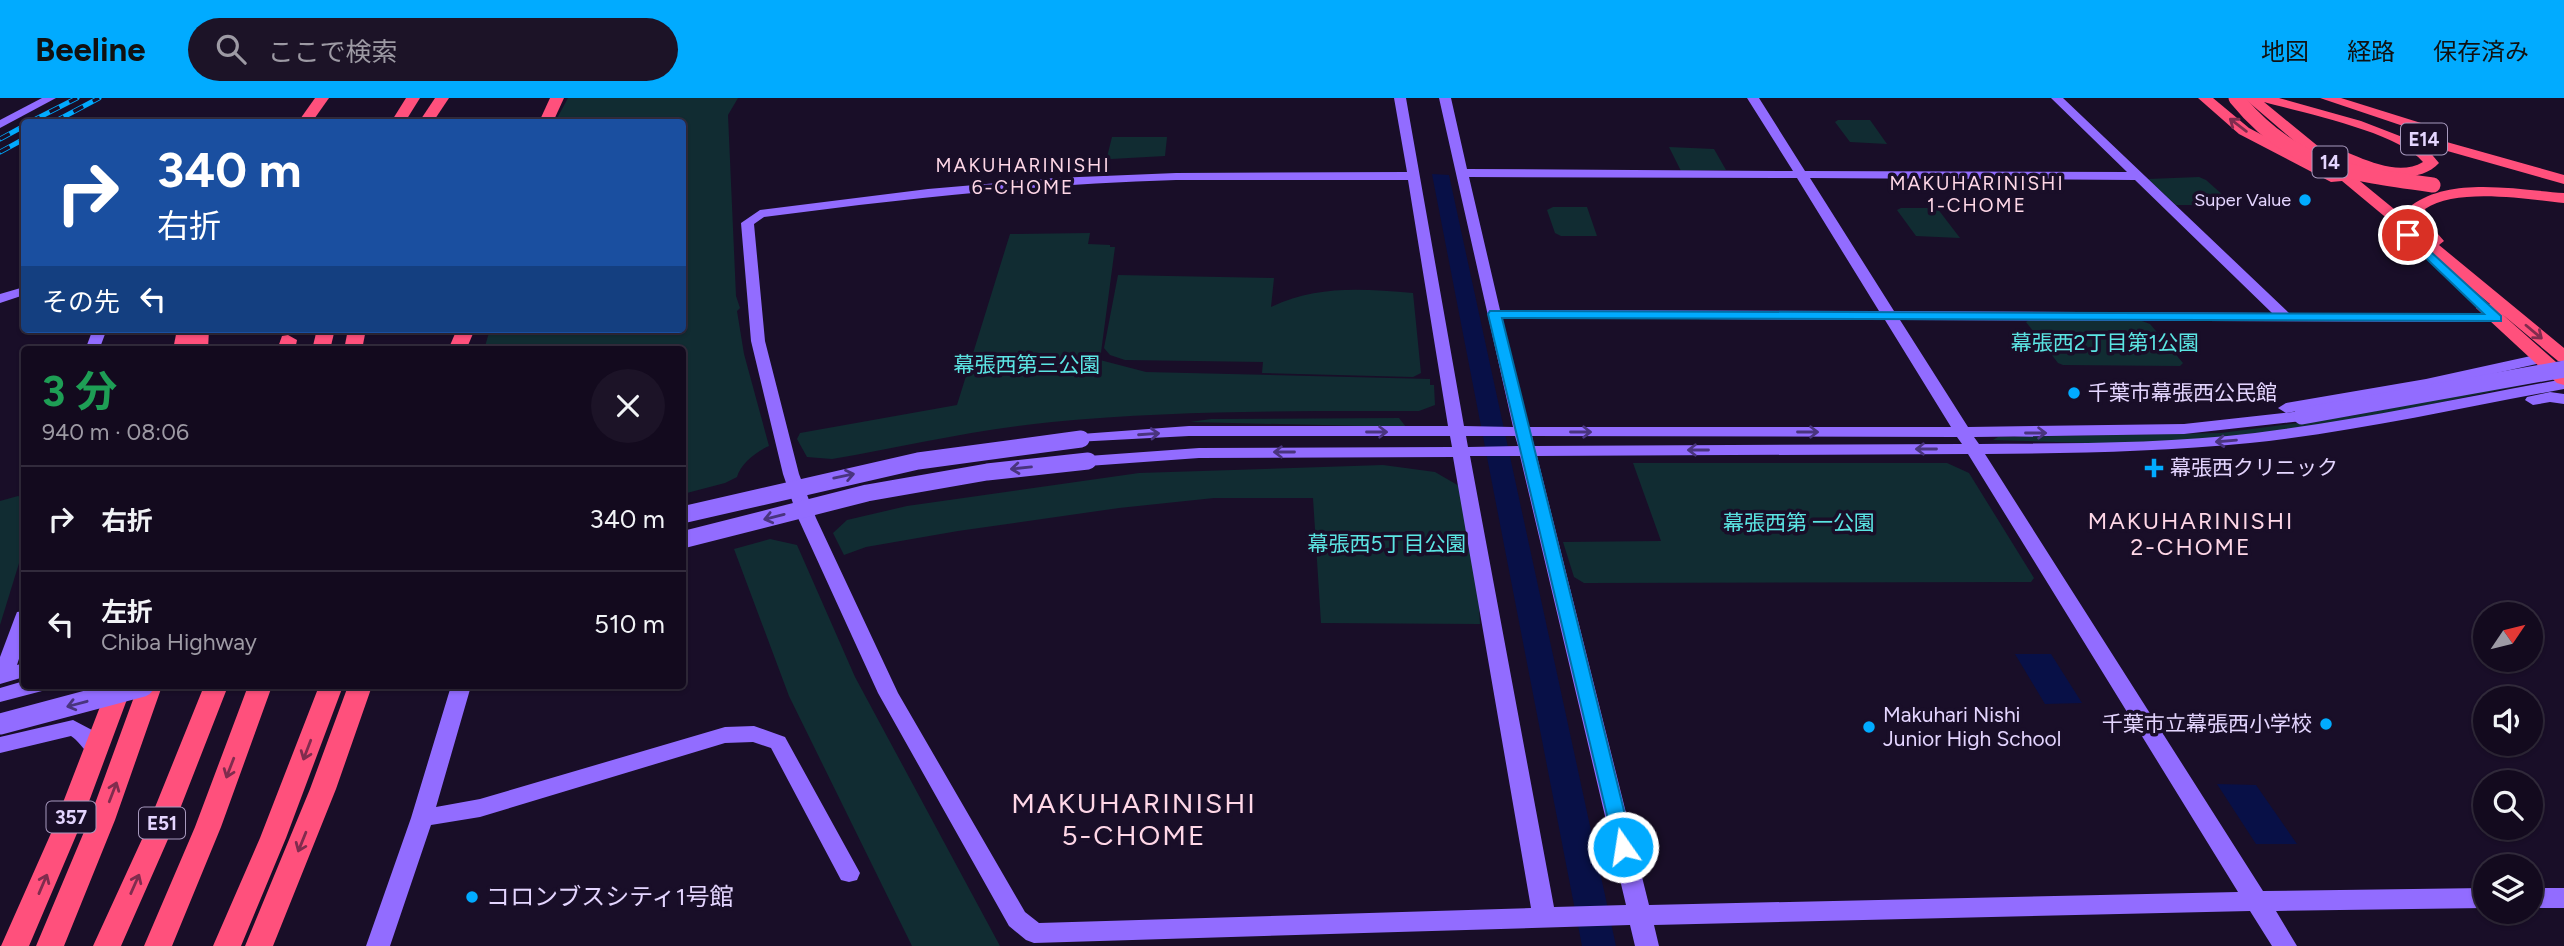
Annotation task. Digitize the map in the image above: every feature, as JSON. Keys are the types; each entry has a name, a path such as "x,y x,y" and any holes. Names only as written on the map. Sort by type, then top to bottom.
{"highway":[{"path":"307,119 322,98"},
{"path":"400,119 413,98"},
{"path":"428,119 442,98"},
{"path":"547,119 557,98"},
{"path":"2205,98 2260,141 2341,182 2367,201 2382,207"},
{"path":"2236,98 2267,132 2303,154 2354,172 2433,185 2564,196"},
{"name":"E14","path":"2308,98 2564,173"},
{"path":"2327,98 2547,169"},
{"path":"2263,99 2402,140 2426,153 2432,163 2428,167 2411,172 2384,170 2354,162 2323,148 2263,99"},
{"name":"14","path":"2263,99 2382,207 2438,266 2540,359 2563,368"},
{"name":"E14","path":"2263,99 2564,180"},
{"path":"2462,272 2460,265 2420,221 2417,208 2421,202 2451,194 2564,196"},
{"name":"14","path":"2404,228 2462,272 2563,368"},
{"name":"357","path":"15,946 97,751 119,689"},
{"name":"357","path":"50,946 107,808 149,689"},
{"path":"227,946 273,838 330,689"},
{"path":"259,946 323,789 359,689"},
{"name":"E51","path":"107,946 156,837 214,692"},
{"name":"E51","path":"158,946 208,827 257,695"}],"street":[{"path":"0,125 50,98"},
{"path":"1400,98 1463,432 1469,451 1491,628 1544,917"},
{"path":"1445,98 1520,441 1647,946"},
{"path":"1753,98 2284,946"},
{"path":"2057,98 2285,317"},
{"path":"1462,173 2138,176"},
{"path":"1414,176 1097,179 905,195 760,214 747,223 758,341 791,474 807,518 888,694 1017,919 1026,928 1034,933 1544,917 2473,898"},
{"path":"0,299 21,292"},
{"path":"1494,314 2496,318"},
{"path":"2184,429 2218,418 2358,397 2540,359"},
{"path":"686,514 918,461 1081,439 1189,431 1463,432 1520,441 1974,449 2136,448 2319,429 2563,368"},
{"path":"686,539 867,493 987,472 1088,461 1199,453 1469,451 1520,441 2184,429 2302,416 2563,368"},
{"path":"2252,438 2297,443 2331,439 2550,397 2564,399"},
{"path":"1,683 21,626"},
{"path":"1,683 21,672"},
{"path":"1,683 21,685"},
{"path":"0,724 131,689"},
{"path":"378,946 422,818 460,689"},
{"path":"0,745 73,728 85,734 97,751"},
{"path":"422,818 480,808 725,735 754,734 778,743 849,873"},
{"path":"2543,898 2564,898"}],"green space":[{"path":"568,98 738,98 728,115 736,296 740,308 737,311 744,354 769,446 750,459 737,477 725,483 686,493 686,346 485,346 489,333 686,333 686,119 557,119"},
{"path":"1870,120 1887,144 1850,142 1835,122"},
{"path":"1112,137 1167,137 1165,156 1111,159 1107,157"},
{"path":"1669,147 1714,149 1726,170 1681,171"},
{"path":"2199,177 2234,205 2176,205 2148,179"},
{"path":"1553,207 1587,207 1597,236 1561,236 1555,233 1547,210"},
{"path":"1937,208 1960,238 1916,236 1897,210"},
{"name":"幕張西第三公園","path":"1090,233 1088,244 1115,247 1100,360 1146,372 1430,379 1430,385 1434,385 1435,405 1419,411 1235,412 1098,418 997,429 832,459 807,457 797,439 800,433 957,405 1010,234"},
{"path":"1118,275 1274,278 1271,307 1306,295 1340,290 1413,293 1421,373 1413,377 1262,373 1263,362 1125,360 1110,355 1104,348"},
{"name":"幕張西2丁目第1公園","path":"2142,321 2150,324 2183,363 2180,366 2063,365 2058,363 2026,322"},
{"path":"2536,380 2538,382 2350,421 2267,432 2182,441 2119,444 1993,440 1998,437 2221,433 2350,416"},
{"path":"1399,418 1406,427 1190,422 1211,419"},
{"name":"幕張西第 一公園","path":"1633,463 1947,463 1969,473 2034,578 2031,582 1584,583 1574,577 1563,542 1661,541"},
{"name":"幕張西5丁目公園","path":"1383,465 1435,472 1466,490 1476,559 1480,624 1321,623 1313,498 1214,498 1119,508 958,531 866,547 844,555 833,533 847,520 907,506 1139,473"},
{"path":"21,497 21,557 0,625 0,501"},
{"path":"770,539 797,545 855,677 1000,946 912,946 789,696 734,549"}],"shaded area":[{"path":"1432,174 1449,175 1616,946 1582,946"},
{"path":"2015,654 2051,654 2082,703 2045,704"},
{"path":"2217,784 2256,785 2297,844 2256,844"}],"railway":[{"path":"36,119 77,98"},
{"path":"60,119 99,98"},
{"path":"0,139 21,128"},
{"path":"0,152 21,141"}],"place":[{"name":"Super Value","path":"2305,200"},
{"name":"千葉市幕張西公民館","path":"2074,393"},
{"name":"幕張西クリニック","path":"2154,468"},
{"name":"千葉市立幕張西小学校","path":"2326,724"},
{"name":"Makuhari Nishi Junior High School","path":"1869,727"},
{"name":"コロンブスシティ1号館","path":"472,897"}],"district":[{"name":"MAKUHARINISHI 6-CHOME","path":"1023,176"},
{"name":"MAKUHARINISHI 1-CHOME","path":"1977,194"},
{"name":"MAKUHARINISHI 2-CHOME","path":"2191,534"},
{"name":"MAKUHARINISHI 5-CHOME","path":"1134,819"}],"route":[{"path":"1623,847 1494,314 2496,318 2408,235"}]}
